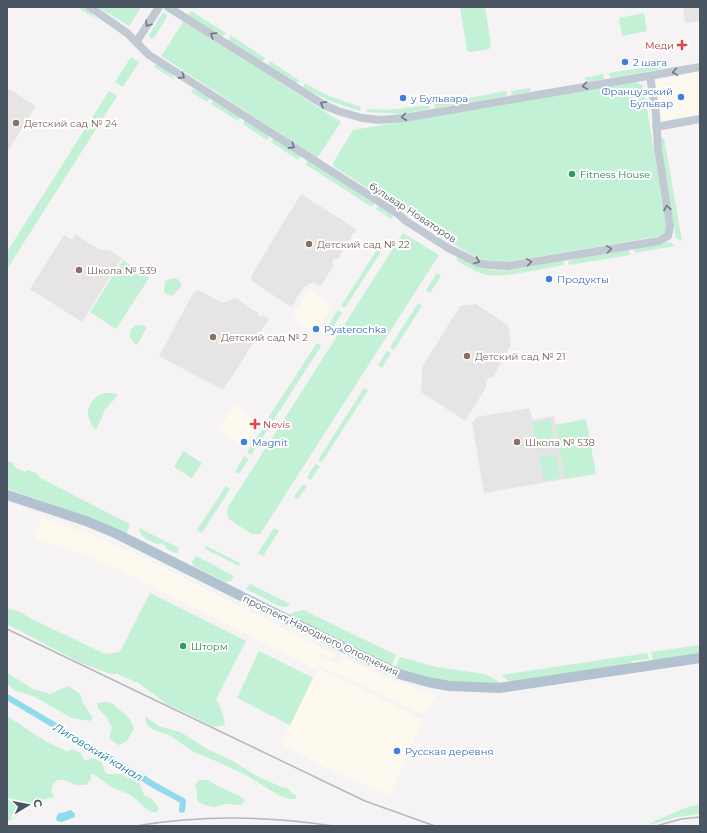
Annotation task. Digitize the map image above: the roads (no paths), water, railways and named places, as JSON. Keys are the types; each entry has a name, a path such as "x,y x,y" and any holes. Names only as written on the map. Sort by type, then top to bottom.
{"main road":[{"name":"проспект Народного Ополчения","path":"7,495 117,534 399,674 423,681 449,686 500,688 700,658"},
{"name":"проспект Народного Ополчения","path":"7,501 115,539 379,671 421,686 468,693 501,693 700,664"}],"street":[{"name":"бульвар Новаторов","path":"90,7 128,33 149,54 393,210 406,221 448,248 478,263 508,266 664,239 670,232 670,226 656,127"},
{"path":"137,41 159,7"},
{"path":"168,7 311,98 338,112 362,118 380,120 404,118 700,67"},
{"path":"650,76 656,114 656,127 700,119"}],"water":[{"path":"71,810 75,814 75,817 62,822 57,821 56,818 59,813"}],"waterway":[{"name":"Лиговский канал","path":"7,697 183,801 182,810"}],"railway":[{"path":"7,629 365,801 435,826"},
{"path":"656,826 681,819 700,817"},
{"path":"136,826 185,820 235,818 284,820 333,826"}],"place":[{"name":"Меди","path":"682,45"},
{"name":"2 шага","path":"625,62"},
{"name":"Французский Бульвар","path":"681,97"},
{"name":"у Бульвара","path":"403,98"},
{"name":"Детский сад № 24","path":"16,123"},
{"name":"Fitness House","path":"572,174"},
{"name":"Детский сад № 22","path":"309,244"},
{"name":"Школа № 539","path":"79,270"},
{"name":"Продукты","path":"549,279"},
{"name":"Pyaterochka","path":"316,329"},
{"name":"Детский сад № 2","path":"213,337"},
{"name":"Детский сад № 21","path":"467,356"},
{"name":"Nevis","path":"255,424"},
{"name":"Magnit","path":"244,442"},
{"name":"Школа № 538","path":"517,442"},
{"name":"Шторм","path":"183,646"},
{"name":"Русская деревня","path":"397,751"}]}
